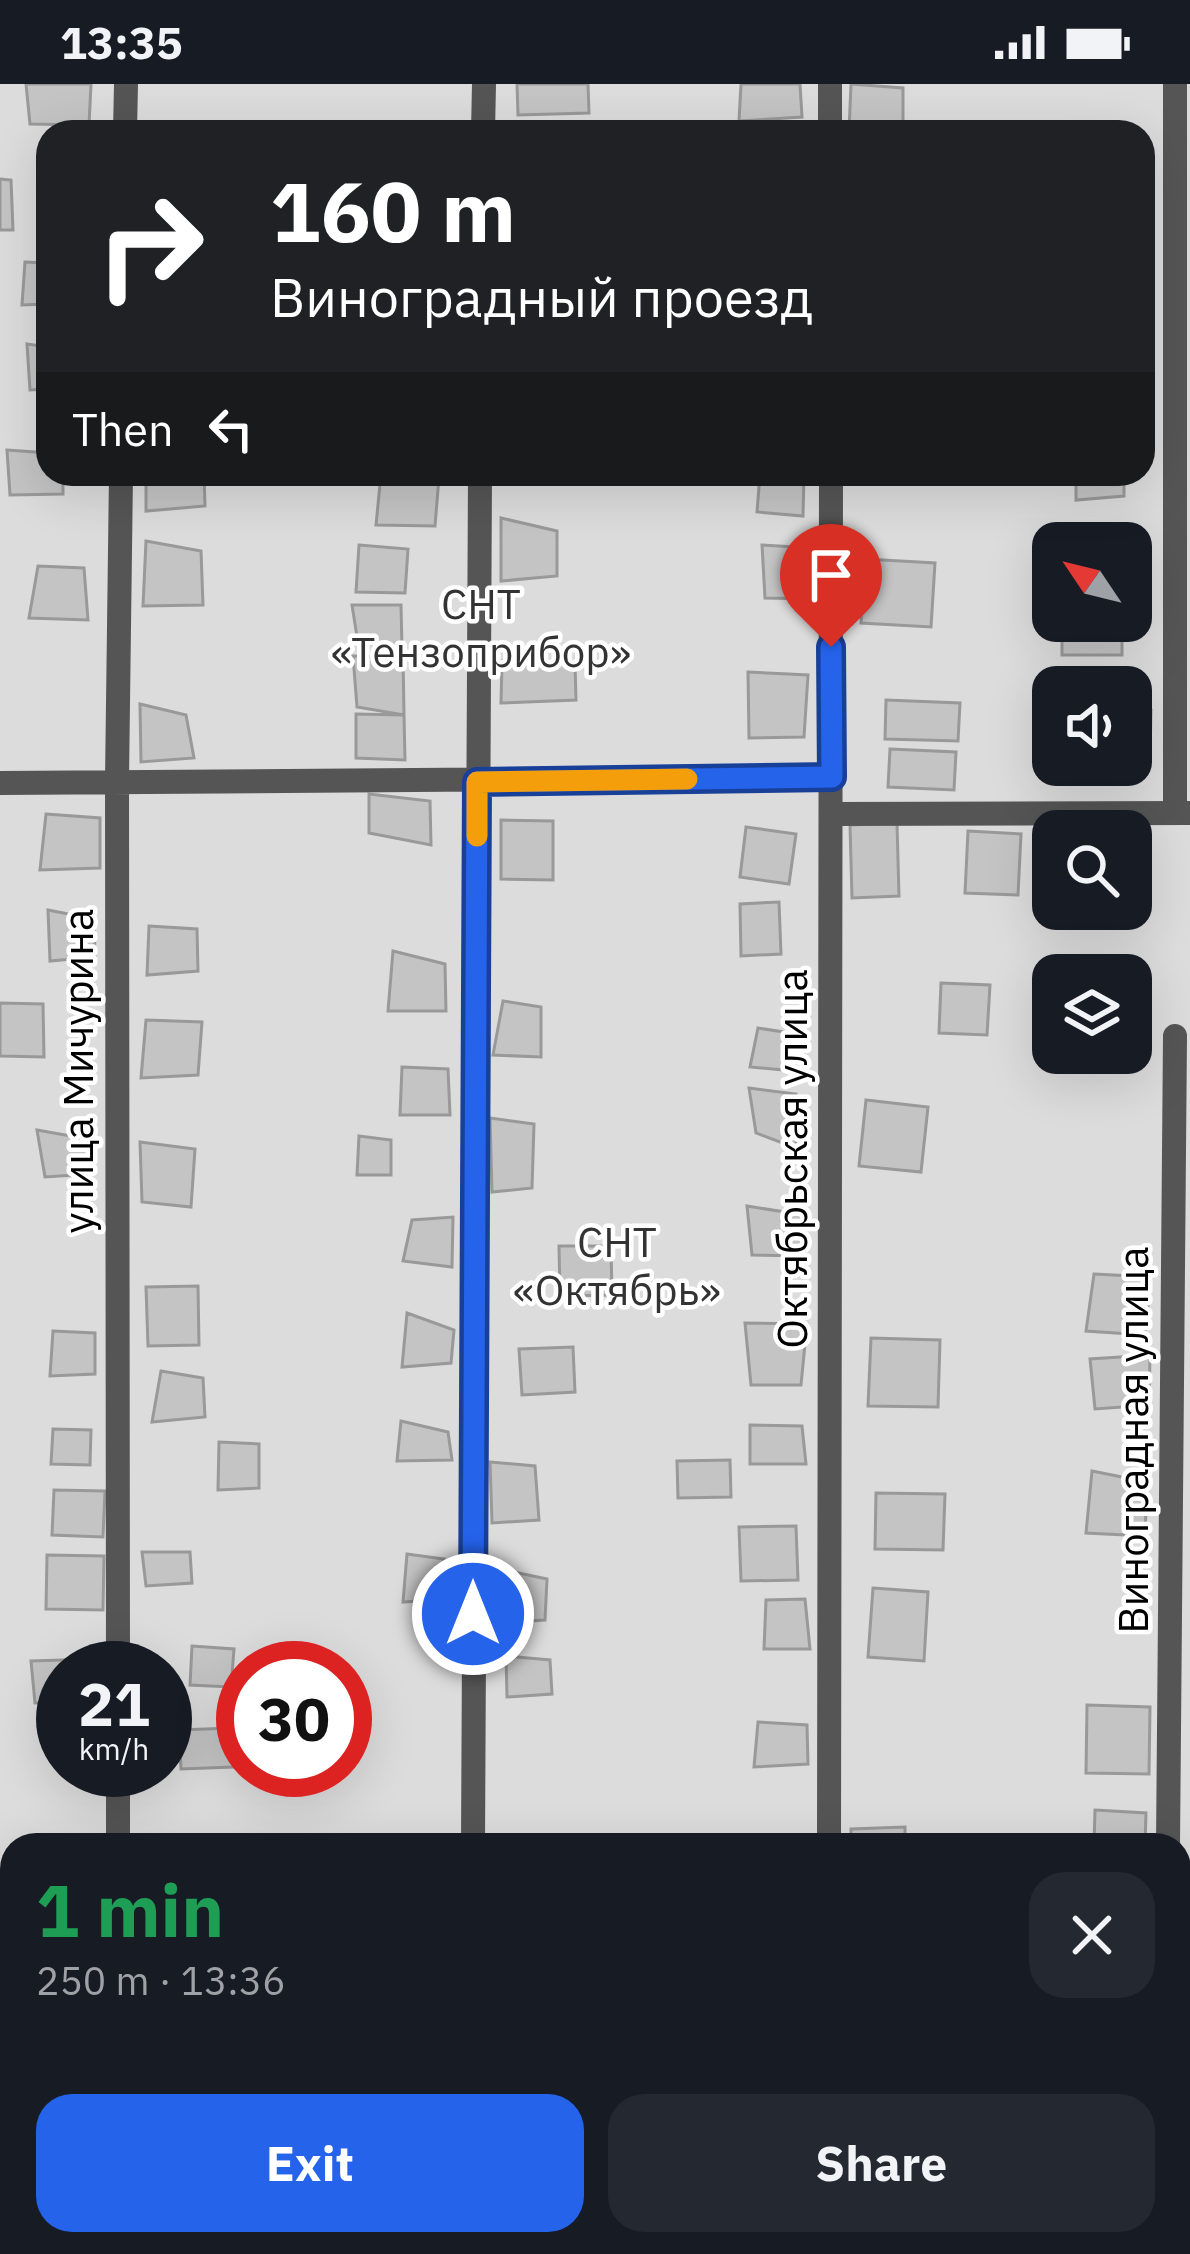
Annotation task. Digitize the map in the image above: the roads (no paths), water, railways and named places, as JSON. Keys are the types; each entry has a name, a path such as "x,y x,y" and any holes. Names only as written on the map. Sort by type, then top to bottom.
{"street":[{"path":"125,120 126,84"},
{"path":"483,120 484,84"},
{"path":"830,84 830,120"},
{"path":"832,814 1183,813 1175,84"},
{"name":"улица Мичурина","path":"118,1641 121,486"},
{"path":"472,1833 480,486"},
{"name":"Октябрьская улица","path":"829,1833 831,486"},
{"path":"0,783 832,777"},
{"name":"Виноградная улица","path":"1168,1833 1175,1036"},
{"path":"118,1797 118,1833"}],"park label":[{"name":"СНТ «Тензоприбор»","path":"481,628"},
{"name":"СНТ «Октябрь»","path":"617,1266"}]}
